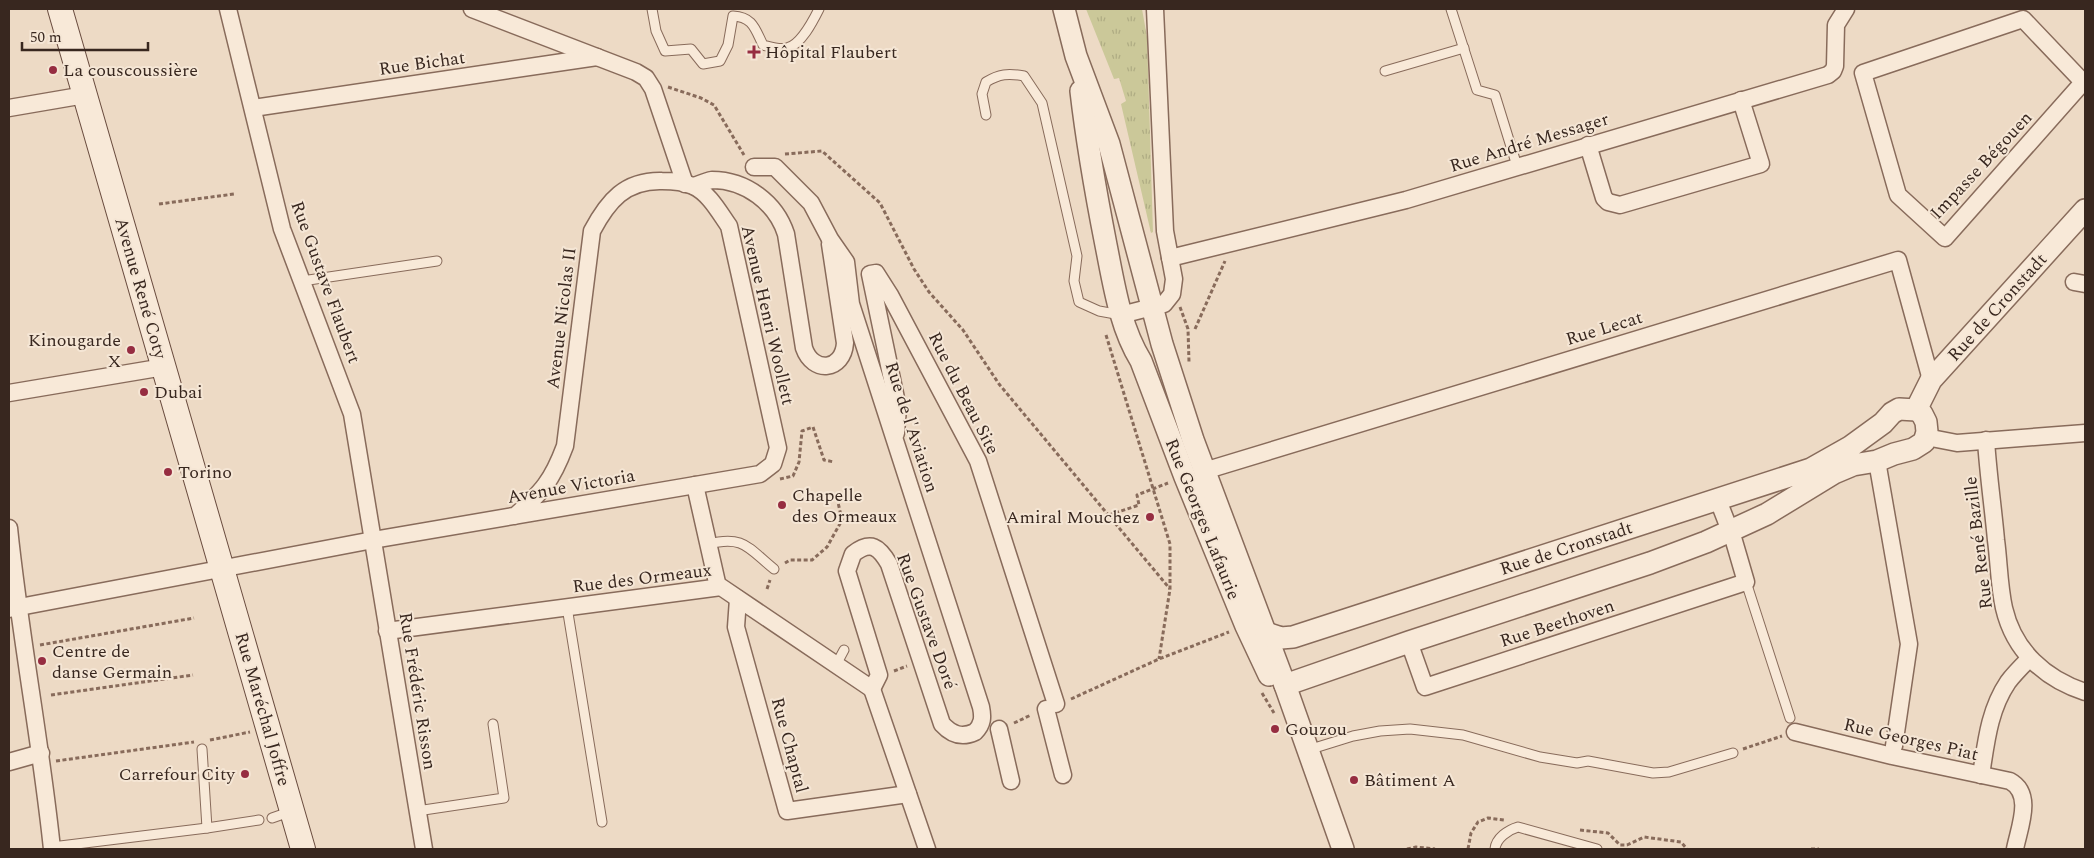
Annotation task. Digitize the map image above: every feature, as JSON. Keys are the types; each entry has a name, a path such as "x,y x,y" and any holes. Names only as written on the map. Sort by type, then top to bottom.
{"main road":[{"name":"Avenue René Coty","path":"60,9 222,568"},
{"name":"Rue Maréchal Joffre","path":"222,568 268,727 282,814 303,849"}],"street":[{"name":"Rue Gustave Flaubert","path":"228,9 282,229 352,414 373,540"},
{"path":"472,9 598,57 646,78 653,89 690,185"},
{"name":"Rue Georges Lafaurie","path":"1064,9 1076,56 1109,144 1167,361 1204,471 1266,633 1343,849"},
{"path":"1121,315 1164,304 1172,294 1174,278 1165,231 1155,9"},
{"name":"Rue André Messager","path":"1170,258 1406,200 1741,100 1828,76 1833,72 1835,60 1836,25 1846,9"},
{"name":"Impasse Bégouen","path":"2022,19 2084,81 1945,238 1898,195 1863,73 2022,19"},
{"name":"Rue Georges Lafaurie","path":"1076,56 1089,158 1121,315 1260,659 1285,705 1297,718"},
{"name":"Rue Bichat","path":"252,108 598,57"},
{"path":"9,108 85,95"},
{"path":"1588,145 1604,198 1608,202 1620,205 1761,164 1741,100"},
{"name":"Rue de l'Aviation","path":"753,162 775,167 811,203 830,239 846,262 851,304 981,707 983,718 981,723 970,734"},
{"name":"Avenue Nicolas II","path":"515,516 539,494 556,470 565,446 592,231 603,210 618,194 637,184 656,181 690,185 710,180 727,181 761,197 774,210 782,222 786,234 804,348 808,357 815,363 823,366 830,365 842,357 846,343 830,239"},
{"name":"Avenue Henri Woollett","path":"690,185 711,200 729,226 778,448 773,464"},
{"name":"Rue de Cronstadt","path":"1266,633 1280,638 1293,637 1811,470 1861,440 1892,413 1899,410 1916,410 1931,380 2085,210"},
{"name":"Rue Lecat","path":"1204,471 1898,260 1931,380"},
{"name":"Rue du Beau Site","path":"895,440 898,408 870,274 876,272 978,461 1051,706"},
{"path":"9,393 164,367"},
{"path":"1260,659 1285,685 1650,562 1730,532 1767,514 1834,473 1852,465 1913,449 1924,442 1926,422 1922,414 1916,410"},
{"path":"1926,437 1957,443 2085,433"},
{"path":"1861,440 1860,452 1863,458 1873,461"},
{"name":"Rue René Bazille","path":"1986,440 2004,609 2016,640 2029,659 2046,674 2066,686 2085,692"},
{"path":"1873,461 1909,644 1894,746"},
{"name":"Avenue Victoria","path":"14,609 373,540 760,474 773,464"},
{"path":"694,485 718,587"},
{"path":"1718,500 1746,582"},
{"path":"9,528 14,609 24,648 41,758 52,848"},
{"name":"Rue Frédéric Risson","path":"373,540 424,849"},
{"name":"Rue Gustave Doré","path":"872,689 879,675 847,571 853,554 866,546 874,547 882,553 889,564 942,724 953,734 960,736 970,734"},
{"name":"Rue Beethoven","path":"1409,642 1425,687 1746,582"},
{"name":"Rue des Ormeaux","path":"387,632 718,587 840,658 872,689"},
{"name":"Rue Chaptal","path":"738,599 736,627 787,811 908,794"},
{"path":"1981,775 1989,724 2009,680 2029,659"},
{"path":"872,689 927,849"},
{"path":"1051,706 1063,775"},
{"name":"Rue Georges Piat","path":"1792,725 1892,756 2010,781 2017,785 2023,794 2024,806 2015,849"},
{"path":"999,729 1012,781"},
{"path":"9,762 41,758"}],"lane":[{"path":"652,9 656,31 665,51 691,49 703,64 720,61 728,45 733,12 744,16 752,23 763,45 777,49 789,48 800,39 819,9"},
{"path":"1451,9 1477,90 1495,95 1517,166"},
{"path":"1385,71 1464,48"},
{"path":"986,115 982,94 986,82 998,75 1011,73 1024,76 1042,103 1077,256 1074,281 1079,302 1099,311 1121,315"},
{"path":"302,281 437,261"},
{"path":"708,544 727,540 736,541 774,569"},
{"path":"1746,582 1792,725"},
{"path":"567,608 602,822"},
{"path":"417,811 504,798 493,724"},
{"path":"1308,750 1352,736 1380,731 1410,729 1463,735 1540,757 1577,763 1588,760 1652,773 1669,772 1733,753"},
{"path":"202,749 207,828"},
{"path":"52,848 259,820"},
{"path":"1495,849 1495,846 1507,831 1518,827 1596,849"}],"path":[{"path":"674,89 701,98 714,105 745,157 753,162"},
{"path":"790,154 822,151 880,203 914,269 929,292 963,330 999,384 1170,588"},
{"path":"160,204 234,194"},
{"path":"1195,330 1226,259"},
{"path":"1099,311 1170,544 1170,588 1159,659"},
{"path":"778,480 792,476 799,462 802,431 813,427 824,460 834,462"},
{"path":"1109,515 1139,504 1137,495 1153,488"},
{"path":"767,589 774,569 790,560 812,560 827,547 842,520 837,498"},
{"path":"24,648 194,618"},
{"path":"999,729 1159,659 1246,626"},
{"path":"51,695 193,675"},
{"path":"1733,753 1792,725"},
{"path":"41,758 241,735 268,727"},
{"path":"1407,849 1416,847 1435,849"},
{"path":"1811,849 1820,849"}],"green space":[{"path":"1086,9 1142,9 1147,37 1153,232 1151,233 1121,104 1126,101 1119,78 1114,79"}],"place":[{"name":"Hôpital Flaubert","path":"754,52"},
{"name":"La couscoussière","path":"53,70"},
{"name":"Kinougarde X","path":"131,350"},
{"name":"Dubai","path":"144,392"},
{"name":"Torino","path":"168,472"},
{"name":"Chapelle des Ormeaux","path":"782,505"},
{"name":"Amiral Mouchez","path":"1150,517"},
{"name":"Centre de danse Germain","path":"42,661"},
{"name":"Gouzou","path":"1275,729"},
{"name":"Carrefour City","path":"245,774"},
{"name":"Bâtiment A","path":"1354,780"}]}
